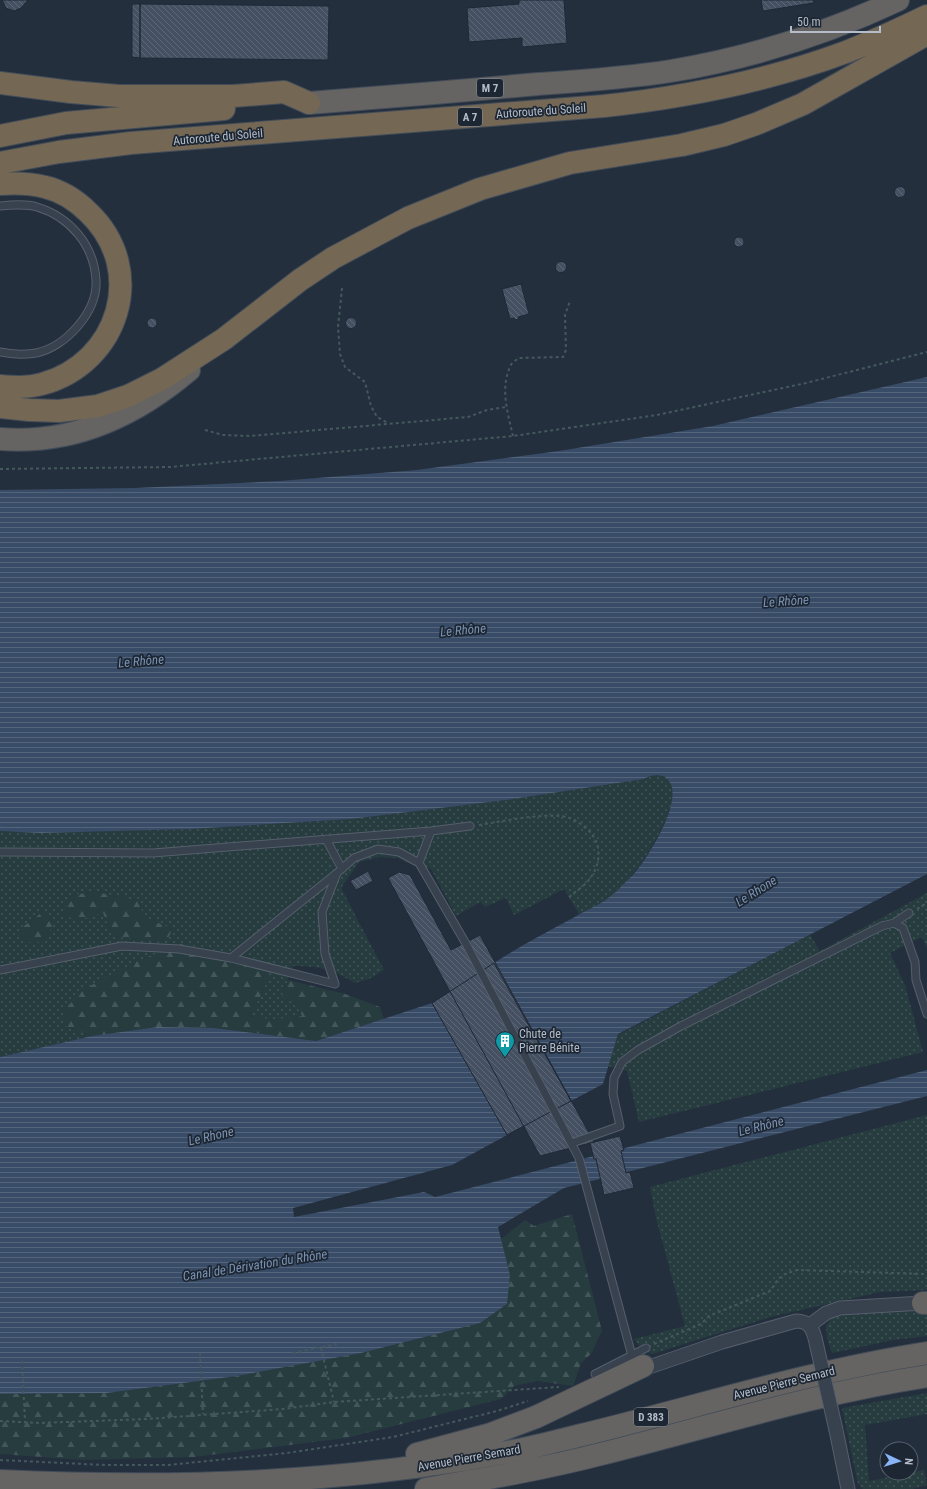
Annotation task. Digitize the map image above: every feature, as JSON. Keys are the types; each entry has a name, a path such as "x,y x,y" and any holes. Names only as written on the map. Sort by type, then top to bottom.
{"highway":[{"name":"M 7","path":"309,103 602,79 670,71 746,54 804,38 847,22 898,0"},
{"name":"Autoroute du Soleil","path":"0,163 60,152 131,143 604,106 665,99 729,87 802,67 864,45 927,16"},
{"path":"0,439 34,439 56,436 93,427 118,418 167,389 224,338 300,280 333,258 408,218 480,189 570,163 682,145 724,135 750,126 809,101 927,34"},
{"path":"0,84 119,96 226,96 284,92 309,103"},
{"path":"0,136 66,123 309,103"},
{"path":"0,184 23,184 45,187 56,190 76,202 96,220 110,238 118,260 121,283 119,305 111,326 100,346 83,363 64,376 43,384 24,387 0,386"},
{"path":"0,407 59,411 92,407 112,402 144,389 224,338"},
{"name":"Avenue Pierre Semard","path":"0,1481 57,1486 186,1488 266,1484 374,1474 519,1450 848,1368 927,1353"},
{"path":"374,1474 391,1459 412,1456 459,1444 536,1417 640,1357"},
{"name":"Avenue Pierre Semard","path":"426,1489 515,1474 600,1454 812,1398 899,1380 927,1376"}],"street":[{"path":"810,1325 826,1313 840,1308 926,1302"},
{"path":"640,1357 652,1366 722,1342 796,1321 804,1321 810,1325 814,1331 848,1489"}],"lane":[{"path":"0,206 36,207 60,217 81,236 92,258 96,282 92,305 79,326 60,343 38,353 15,355 0,352"},
{"path":"0,852 153,853 431,831 470,826"},
{"path":"419,863 431,831"},
{"path":"378,849 379,835"},
{"path":"0,970 122,946 179,949 231,958 335,984 325,954 322,912 340,871 326,839"},
{"path":"231,958 340,871 354,858 378,849 398,852 419,863 465,942 579,1158 593,1208 640,1357 595,1374"},
{"path":"572,1143 620,1126 613,1094 614,1078 622,1062 638,1050 681,1026 882,926 894,923 909,913"},
{"path":"894,923 903,928 908,938 915,962 916,980 927,1014"}],"path":[{"path":"342,288 338,327 340,354 346,367 365,382 370,406 377,417 389,424"},
{"path":"513,436 506,407 505,385 510,366 519,358 563,357 566,350 565,314 570,301"},
{"path":"0,469 170,467 513,436 657,415 806,383 927,352"},
{"path":"205,430 223,435 250,436 468,417 488,410 506,407"},
{"path":"470,826 534,817 562,816 578,821 592,834 599,848 598,863 588,881 570,897"},
{"path":"640,1357 701,1324 709,1316 770,1291 778,1279 785,1274 797,1270 927,1274"},
{"path":"293,1353 337,1344"},
{"path":"321,1348 334,1402"},
{"path":"200,1353 204,1414"},
{"path":"22,1361 25,1422"},
{"path":"0,1421 39,1423 147,1419 283,1409 334,1402 565,1386"},
{"path":"0,1460 105,1465 175,1464 287,1453 393,1437 497,1411"}],"green space":[{"path":"652,775 666,778 672,788 672,801 658,836 649,852 633,874 609,898 579,914 564,889 514,915 506,898 485,907 480,902 456,916 431,869 416,866 398,858 379,857 359,862 341,888 384,970 371,978 355,983 326,969 310,966 293,966 282,996 297,1006 302,1016 273,1020 249,1016 263,992 63,1025 92,1036 0,1057 0,831 40,833 192,829 351,819 506,800 644,779","holes":["93,891 137,901 145,917 171,929 159,942 113,936 103,913 68,897","44,910 54,922 22,927 33,920"]},
{"path":"93,891 137,901 145,917 172,929 169,937 159,942 113,936 103,913 78,920 63,915 68,897"},
{"path":"927,893 927,948 922,937 890,953 905,985 923,1052 639,1122 627,1071 608,1066 618,1035 810,935 820,951"},
{"path":"44,910 54,922 47,937 34,944 20,938 22,927"},
{"path":"181,944 273,963 263,992 249,1016 273,1020 302,1016 297,1006 282,996 288,980 345,994 380,1007 384,1019 316,1041 214,1028 92,1036 63,1025 63,1011 84,989 140,960"},
{"path":"927,1115 927,1290 880,1292 770,1317 652,1354 641,1348 634,1339 685,1326 656,1218 650,1187"},
{"path":"572,1214 602,1331 591,1354 581,1363 573,1386 537,1381 514,1386 501,1399 346,1438 194,1457 83,1460 0,1454 0,1394 107,1393 237,1376 510,1275 501,1239 525,1220 534,1226"},
{"path":"927,1309 927,1336 893,1340 832,1353 827,1339 826,1326 833,1316 871,1311"},
{"path":"927,1393 927,1414 865,1425 869,1481 879,1479 879,1481 919,1481 919,1471 924,1470 927,1485 912,1489 863,1489 858,1484 842,1408"}],"water":[{"path":"927,377 927,874 618,1034 603,1084 571,1101 494,963 603,902 614,894 632,876 647,856 655,842 669,811 672,797 671,785 665,777 654,775 644,779 506,800 351,819 192,829 40,833 0,831 0,490 136,488 280,481 417,470 559,451 713,426"},
{"path":"432,1003 507,1135 452,1165 293,1208 294,1217 424,1192 435,1197 927,1070 927,1096 564,1188 498,1227 510,1275 507,1304 480,1323 361,1353 237,1376 107,1393 0,1394 0,1057 92,1036 158,1027 214,1028 316,1041"}],"building":[{"path":"2,0 28,0 21,8 14,11 6,8"},
{"path":"519,0 564,0 567,43 522,47 522,38 469,42 467,8 519,4"},
{"path":"761,0 814,0 813,3 763,11"},
{"path":"132,4 140,4 140,58 132,57"},
{"path":"140,4 329,6 328,60 140,58"},
{"path":"898,187 902,187 904,188 904,196 898,197 895,194 895,190"},
{"path":"737,237 741,237 743,238 743,246 737,247 734,244 734,240"},
{"path":"559,262 563,262 565,263 565,271 559,272 556,269 556,265"},
{"path":"521,284 529,314 518,317 519,319 510,319 502,289"},
{"path":"150,318 154,318 156,319 156,327 150,328 147,325 147,321"},
{"path":"349,318 353,318 355,319 355,327 349,328 346,325 346,321"},
{"path":"368,871 373,881 356,890 350,881"},
{"path":"399,872 410,875 451,950 480,935 594,1142 540,1156 388,878"},
{"name":"Chute de Pierre Bénite","path":"494,963 571,1101 507,1135 432,1003"},
{"path":"620,1136 624,1150 621,1151 626,1173 630,1172 634,1188 604,1195 596,1159 594,1159 590,1143"}],"place":[{"name":"Chute de Pierre Bénite","path":"505,1058"}],"water label":[{"name":"Le Rhône","path":"786,601"},
{"name":"Le Rhône","path":"463,630"},
{"name":"Le Rhône","path":"141,661"},
{"name":"Le Rhone","path":"756,891"},
{"name":"Le Rhône","path":"761,1126"},
{"name":"Le Rhone","path":"211,1136"},
{"name":"Canal de Dérivation du Rhône","path":"255,1265"}]}
